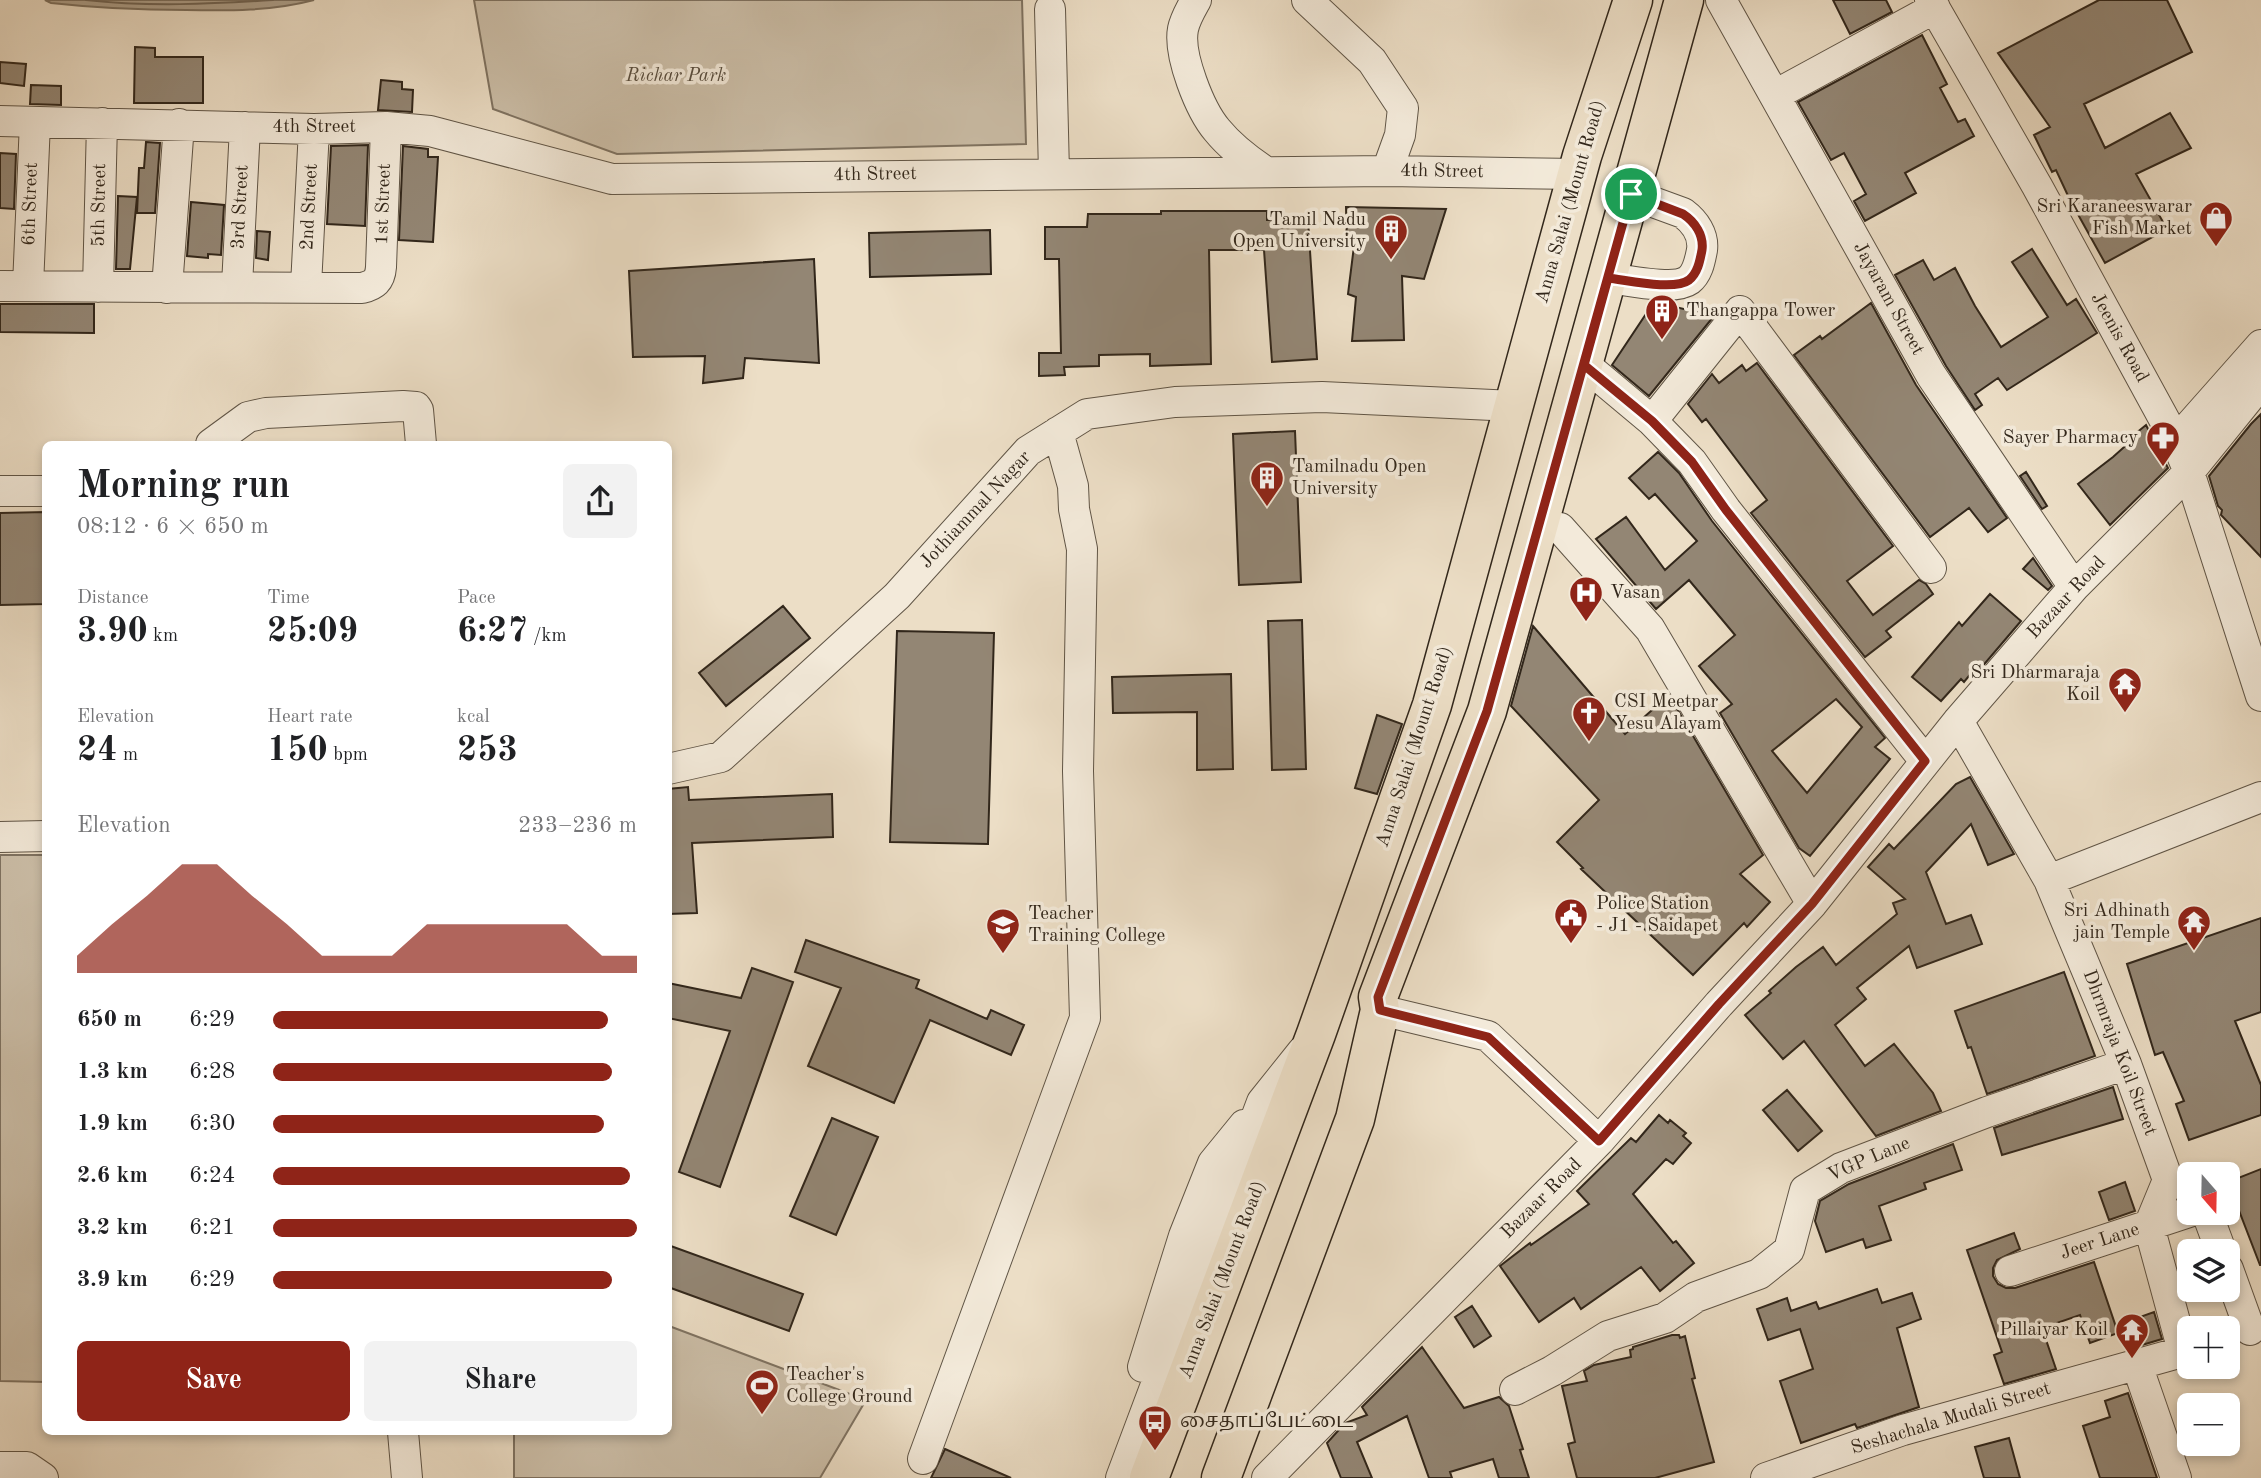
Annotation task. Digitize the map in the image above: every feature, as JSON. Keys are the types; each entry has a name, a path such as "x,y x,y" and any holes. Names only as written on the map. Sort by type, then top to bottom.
{"main road":[{"name":"Anna Salai (Mount Road)","path":"1149,1478 1316,1034 1432,705 1577,174 1633,0"},
{"path":"1221,1478 1355,1119 1380,1010 1378,997 1487,711 1684,0"}],"street":[{"path":"1196,0 1182,32 1187,73 1215,128 1248,160 1266,172"},
{"path":"1307,0 1372,61 1403,108 1400,135 1387,171"},
{"name":"Jayaram Street","path":"1721,0 1931,375 2074,587"},
{"path":"1775,95 1932,4"},
{"name":"Jeenis Road","path":"1932,4 2176,440 2189,472 2261,696"},
{"path":"1050,9 1054,173"},
{"name":"4th Street","path":"0,121 314,129 386,127 430,131 612,179 1387,171 1577,174"},
{"name":"6th Street","path":"14,286 35,122"},
{"name":"5th Street","path":"98,287 102,123"},
{"path":"167,288 179,124"},
{"name":"3rd Street","path":"237,286 245,127"},
{"name":"1st Street","path":"306,286 362,288 377,281 382,267 386,127"},
{"name":"2nd Street","path":"306,286 314,129"},
{"path":"1608,278 1676,284 1689,280 1700,259 1703,245 1701,237 1689,218 1631,194"},
{"path":"14,286 306,286"},
{"path":"1652,421 1740,311 1931,568"},
{"path":"2176,440 2261,345"},
{"path":"1584,365 1652,421 1692,462 1726,510 1925,761"},
{"name":"Bazaar Road","path":"1267,1478 1599,1141 1719,1004 1812,904 1958,721 2074,587 2189,472 2255,394"},
{"name":"Jothiammal Nagar","path":"672,768 721,757 897,596 1028,451 1087,414 1175,402 1322,397 1514,406"},
{"path":"215,441 248,416 403,406 416,407 418,410 421,441"},
{"path":"923,1460 1085,1017 1078,771 1082,549 1074,509 1073,486 1058,432"},
{"path":"0,491 42,491"},
{"path":"1560,528 1650,629 1812,904"},
{"name":"Dhrmraja Koil Street","path":"1958,721 2049,880 2177,1182"},
{"path":"2049,880 2261,797"},
{"path":"0,837 42,836"},
{"path":"1380,1010 1488,1037 1599,1141"},
{"path":"1109,1478 1184,1236 1213,1163 1316,1034"},
{"name":"VGP Lane","path":"1516,1390 1608,1336 1665,1318 1696,1297 1759,1274 1789,1250 1805,1190 1841,1168 1987,1112 2126,1064"},
{"path":"1122,1478 1262,1102"},
{"path":"2177,1185 2149,1226 2177,1320"},
{"name":"Jeer Lane","path":"2010,1271 2177,1216"},
{"path":"2238,1302 2246,1331"},
{"name":"Seshachala Mudali Street","path":"1766,1478 1903,1430 2177,1353"},
{"path":"2137,1365 2176,1478"},
{"path":"403,1435 407,1478"},
{"path":"0,1468 27,1467 43,1478"}],"green space":[{"name":"Richar Park","path":"474,0 1022,0 1026,144 617,154 493,109"},
{"path":"0,855 42,855 42,1382 0,1381"},
{"name":"Teacher's College Ground","path":"672,1327 866,1400 820,1478 514,1478 514,1435 672,1435"}],"water":[{"path":"45,0 314,0 267,8 152,10 51,3"}],"building":[{"path":"1833,0 1886,0 1892,12 1850,34"},
{"path":"2099,0 2167,0 2192,52 2084,104 2105,148 2170,113 2191,148 2136,174 2167,229 2105,263 2056,170 2052,172 2034,135 2050,127 1998,53"},
{"path":"1922,35 1947,84 1940,88 1958,122 1965,119 1974,136 1905,173 1916,193 1865,221 1854,201 1866,194 1844,153 1831,160 1798,102"},
{"path":"135,47 155,48 155,57 203,57 203,103 134,103"},
{"path":"0,62 26,64 24,86 0,83"},
{"path":"381,80 402,82 402,89 413,90 412,112 378,110"},
{"path":"31,85 61,86 61,105 30,104"},
{"path":"146,142 160,143 155,213 137,213 139,168 144,168"},
{"path":"368,145 365,226 327,224 331,146"},
{"path":"403,146 428,149 428,157 438,157 433,242 399,240"},
{"path":"0,153 16,154 14,209 0,208"},
{"path":"118,196 137,197 130,269 116,269"},
{"path":"191,202 224,205 221,255 208,254 208,258 187,256"},
{"name":"Tamil Nadu Open University","path":"1346,207 1446,209 1424,279 1402,276 1404,340 1352,341 1356,297 1348,294 1354,246 1347,246"},
{"path":"1161,211 1267,211 1267,220 1308,220 1317,359 1272,362 1264,250 1209,250 1211,364 1150,366 1150,354 1099,355 1099,366 1064,367 1065,375 1039,376 1039,353 1061,353 1059,259 1045,259 1045,227 1087,227 1088,214 1161,214"},
{"path":"990,230 991,274 870,277 869,233"},
{"path":"257,231 270,232 268,260 256,258"},
{"path":"2032,249 2067,305 2076,299 2097,333 2007,390 1998,378 1975,394 1982,405 1975,410 1946,366 1895,275 1923,260 1934,280 1955,268 2001,347 2048,317 2012,262"},
{"path":"814,259 819,363 745,358 743,378 703,383 705,356 633,357 629,271"},
{"name":"Thangappa Tower","path":"1654,302 1714,316 1649,396 1612,365"},
{"path":"1871,303 1916,385 2007,518 1988,532 1969,508 1930,537 1794,355 1820,336 1822,339"},
{"path":"0,304 94,304 94,333 0,332"},
{"path":"1757,363 1893,546 1847,581 1873,615 1919,580 1926,584 1933,594 1886,631 1891,637 1865,657 1751,513 1767,500 1706,419 1702,422 1688,404 1712,374 1719,383 1742,365 1746,371"},
{"path":"2261,414 2261,557 2221,515 2222,510 2218,506 2209,476"},
{"path":"2146,425 2168,468 2110,525 2078,484 2113,457"},
{"name":"Tamilnadu Open University","path":"1295,431 1301,582 1239,585 1233,434"},
{"path":"1658,452 1679,473 1712,521 1885,738 1875,747 1890,759 1810,856 1799,848 1720,713 1732,704 1699,666 1735,635 1689,580 1656,609 1596,539 1626,517 1665,570 1697,541 1655,494 1649,499 1629,478","holes":["1836,699 1862,727 1807,793 1772,751"]},
{"path":"2026,472 2047,506 2042,509 2020,476"},
{"path":"42,512 42,604 0,605 0,513"},
{"path":"2033,558 2052,586 2048,590 2023,569"},
{"path":"1990,594 2021,621 1981,668 1978,665 1964,682 1961,679 1941,701 1912,677 1959,622 1962,626"},
{"path":"783,606 810,638 726,706 699,673"},
{"path":"1302,620 1306,769 1272,770 1268,621"},
{"path":"1533,626 1625,734 1669,695 1763,855 1740,874 1770,902 1747,927 1744,923 1693,975 1581,869 1583,868 1557,842 1599,800 1511,706"},
{"path":"897,631 994,633 988,844 890,842"},
{"path":"1231,674 1233,769 1197,770 1197,712 1113,713 1112,677"},
{"path":"1377,715 1402,724 1377,794 1355,788"},
{"path":"1970,777 2014,854 1988,865 1971,824 1926,872 1946,924 1971,915 1982,944 1917,968 1909,946 1857,988 1866,999 1835,1025 1865,1066 1894,1044 1933,1093 1941,1111 1876,1136 1804,1041 1783,1059 1745,1015 1796,967 1823,947 1836,965 1897,914 1893,903 1905,899 1868,867 1889,844 1894,849 1956,784"},
{"path":"688,787 689,800 832,794 833,837 692,843 697,913 672,914 672,789"},
{"path":"2261,918 2261,1012 2235,1021 2261,1085 2261,1115 2189,1140 2176,1104 2184,1101 2163,1052 2155,1055 2127,964"},
{"path":"806,940 919,980 916,988 987,1019 991,1010 1024,1025 1011,1055 930,1020 894,1103 808,1066 841,988 795,972"},
{"path":"752,968 793,982 720,1187 679,1172 730,1031 672,1019 672,984 741,998"},
{"path":"2064,972 2095,1056 1987,1094 1955,1011"},
{"path":"2113,1087 2123,1119 2002,1155 1994,1128"},
{"path":"1787,1090 1822,1131 1798,1151 1763,1110"},
{"path":"1659,1115 1686,1133 1683,1136 1691,1143 1673,1164 1666,1159 1633,1194 1673,1243 1676,1241 1694,1263 1660,1291 1641,1267 1581,1309 1574,1298 1539,1322 1500,1266 1589,1204 1577,1191 1631,1138 1636,1142"},
{"path":"832,1118 878,1137 836,1235 790,1216"},
{"path":"1953,1144 1962,1170 1924,1183 1926,1189 1879,1206 1891,1240 1866,1248 1863,1239 1826,1252 1815,1221 1820,1201 1849,1184"},
{"path":"2261,1169 2261,1265 2240,1213 2240,1177"},
{"path":"2125,1182 2135,1211 2109,1220 2099,1192"},
{"path":"2014,1233 2020,1249 1997,1260 1993,1276 1998,1284 2015,1288 2094,1262 2118,1333 2090,1343 2080,1315 2042,1328 2056,1369 2004,1384 1994,1355 2002,1352 1967,1250"},
{"path":"672,1246 803,1294 789,1331 672,1288"},
{"path":"1877,1289 1882,1303 1912,1293 1921,1319 1897,1328 1919,1407 1857,1428 1855,1424 1801,1443 1780,1381 1813,1369 1800,1329 1768,1340 1757,1309 1787,1298 1791,1311 1816,1302 1819,1309"},
{"path":"1472,1306 1491,1336 1474,1347 1455,1317"},
{"path":"2154,1312 2162,1339 2132,1348 2123,1323"},
{"path":"1679,1335 1680,1338 1685,1336 1695,1378 1692,1379 1714,1462 1655,1478 1577,1478 1568,1444 1575,1442 1562,1386 1587,1381 1584,1371 1594,1365 1631,1357 1630,1350 1633,1347"},
{"path":"1422,1347 1464,1408 1499,1397 1509,1406 1529,1478 1499,1478 1493,1459 1450,1472 1452,1478 1429,1478 1407,1416 1357,1442 1372,1478 1341,1478 1327,1443 1345,1423 1367,1415 1362,1407"},
{"path":"2128,1393 2157,1478 2100,1478 2083,1426 2110,1417 2105,1401"},
{"path":"2009,1438 2020,1478 1984,1478 1975,1447"},
{"path":"945,1449 1011,1478 931,1478"}],"place":[{"name":"Sri Karaneeswarar Fish Market","path":"2216,248"},
{"name":"Tamil Nadu Open University","path":"1391,261"},
{"name":"Thangappa Tower","path":"1662,341"},
{"name":"Sayer Pharmacy","path":"2163,468"},
{"name":"Tamilnadu Open University","path":"1267,508"},
{"name":"Vasan","path":"1586,623"},
{"name":"Sri Dharmaraja Koil","path":"2125,714"},
{"name":"CSI Meetpar Yesu Alayam","path":"1589,743"},
{"name":"Police Station - J1 - Saidapet","path":"1571,945"},
{"name":"Sri Adhinath jain Temple","path":"2194,952"},
{"name":"Teacher Training College","path":"1003,955"},
{"name":"Pillaiyar Koil","path":"2132,1360"},
{"name":"Teacher's College Ground","path":"762,1416"},
{"name":"சைதாப்பேட்டை","path":"1155,1452"}],"route":[{"path":"1631,194 1689,218 1701,237 1703,245 1700,259 1695,273 1683,283 1668,285 1608,278 1584,365 1652,421 1692,462 1726,510 1925,761 1812,904 1719,1004 1599,1141 1488,1037 1380,1010 1378,997 1487,711 1631,194"}]}
